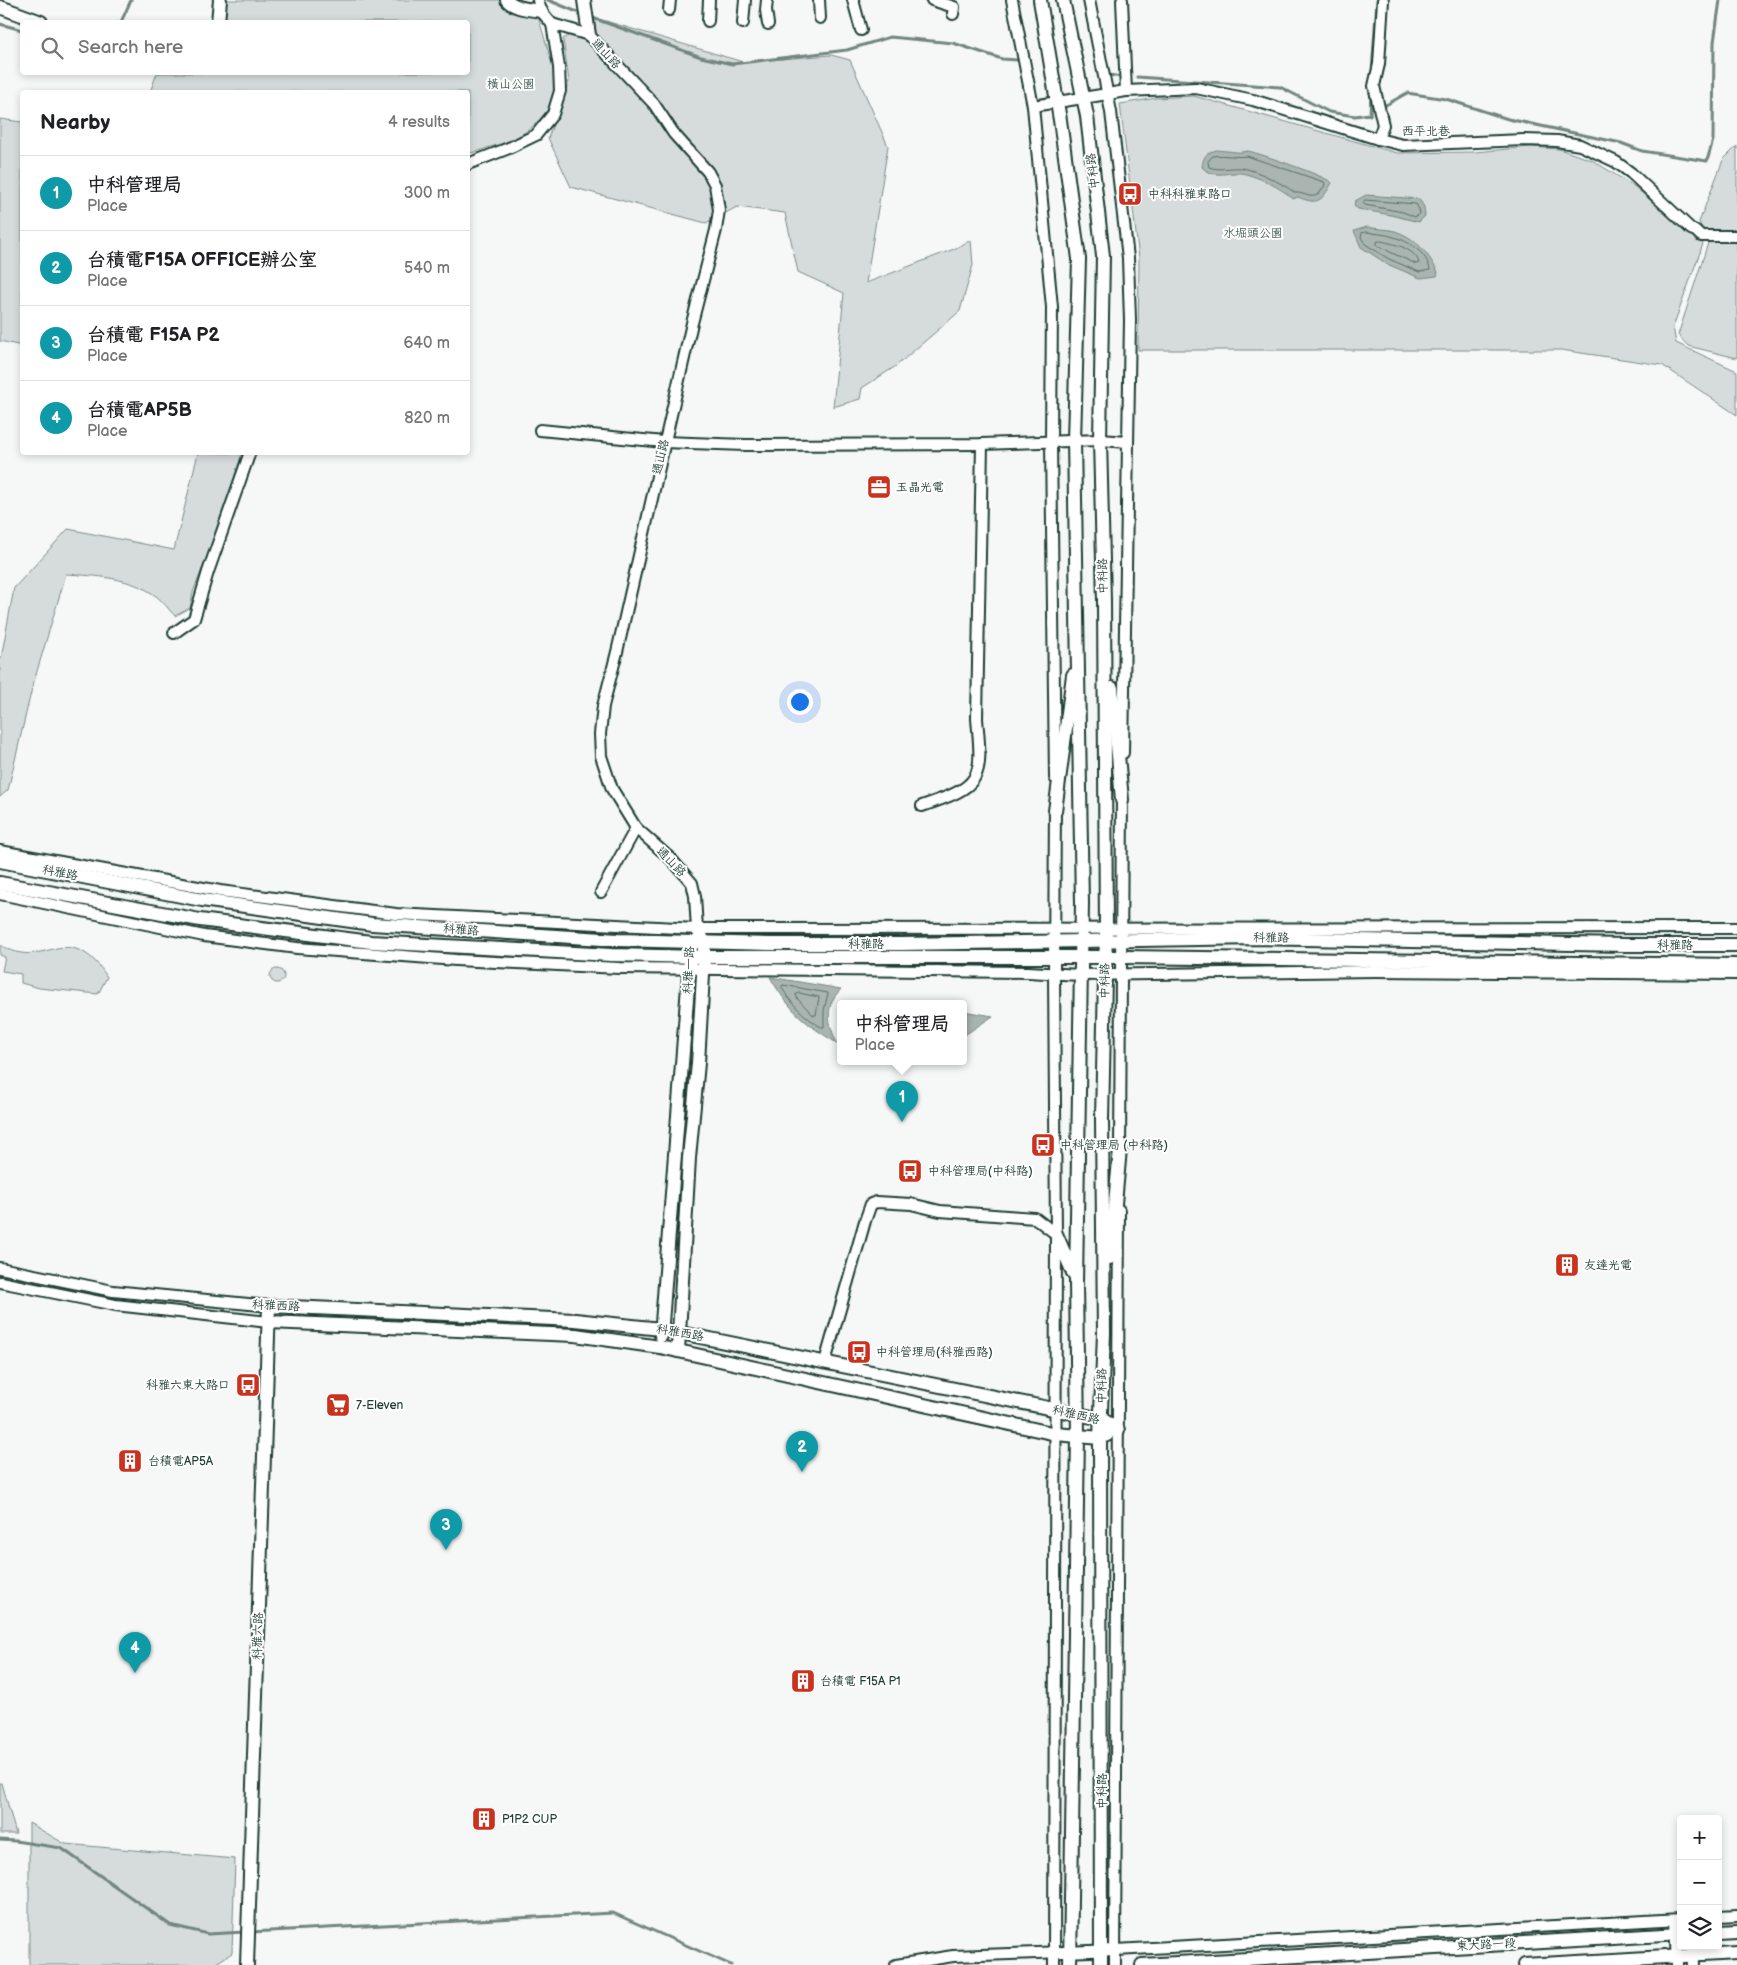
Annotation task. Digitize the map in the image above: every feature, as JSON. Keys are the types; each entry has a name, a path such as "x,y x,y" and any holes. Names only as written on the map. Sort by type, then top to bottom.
{"street":[{"path":"218,20 220,0"},
{"path":"470,163 536,136 553,114 560,91 559,67 552,24 540,6 526,10 509,3 507,0"},
{"path":"708,21 709,0"},
{"path":"743,22 745,0"},
{"path":"767,0 768,24"},
{"path":"819,0 820,18"},
{"path":"853,0 861,30"},
{"path":"932,0 954,7 953,14"},
{"path":"1012,0 1033,106 1052,307 1051,442 1055,811 1056,1234 1054,1965"},
{"name":"中科路","path":"1040,0 1079,259 1074,441 1081,942 1076,1282 1078,1436 1070,1965"},
{"name":"中科路","path":"1063,0 1084,98 1103,256 1100,440 1104,601 1106,935 1102,1120 1104,1332 1100,1438 1101,1965"},
{"name":"中科路","path":"1089,0 1111,112 1128,258 1130,320 1122,800 1115,1965"},
{"path":"1122,0 1126,91"},
{"path":"1378,139 1383,125 1374,86 1379,64 1383,0"},
{"path":"0,7 36,20"},
{"name":"通山路","path":"585,10 589,35 654,104 674,134 708,172 715,185 719,210 716,230 692,323 603,706 600,734 601,756 612,789 636,828 672,860 692,883 695,896 697,929"},
{"path":"552,24 589,35"},
{"name":"西平北巷","path":"1033,106 1126,91 1196,88 1253,100 1403,145 1524,140 1557,141 1580,145 1616,162 1631,172 1691,229 1701,236 1737,236"},
{"path":"540,430 664,442 745,445 982,444 1100,440 1128,442"},
{"path":"922,806 944,799 969,786 978,772 980,753 976,719 982,444"},
{"path":"174,634 194,619 208,572 249,455"},
{"path":"1104,601 1122,800"},
{"path":"1055,811 1078,630"},
{"path":"602,892 636,828"},
{"name":"科雅路","path":"0,851 220,890 396,914 697,929 1054,935 1081,942 1106,935 1122,934 1737,928"},
{"name":"科雅路","path":"0,862 202,900 372,924 618,940 770,944 1054,935 1081,928 1106,935"},
{"name":"科雅路","path":"0,883 200,920 371,942 611,955 704,957 1122,957 1737,965"},
{"path":"0,894 204,936 297,948 456,960 619,968 1018,972 1080,975 1375,971 1737,974"},
{"name":"科雅一路","path":"678,1351 689,1158 698,1062 696,970 691,956 691,941 697,929"},
{"name":"科雅一路","path":"660,1347 696,970 704,957 704,941 697,929"},
{"name":"科雅路","path":"1122,934 1625,945 1737,945"},
{"path":"1104,1332 1120,1149"},
{"path":"826,1362 865,1221 871,1204 877,1202 911,1204 940,1211 1035,1218 1056,1234 1076,1282"},
{"name":"科雅西路","path":"0,1268 113,1291 269,1306 575,1320 661,1329 1102,1419 1118,1430"},
{"name":"科雅西路","path":"0,1282 115,1305 269,1322 575,1335 660,1347 1056,1434 1100,1438 1118,1430"},
{"name":"科雅六路","path":"247,1965 269,1306"},
{"path":"1722,1917 1737,1916"},
{"path":"896,1965 953,1956 1116,1950 1677,1919"},
{"path":"1722,1933 1737,1932"},
{"name":"東大路一段","path":"1142,1965 1677,1934"},
{"name":"東大路一段","path":"1524,1965 1677,1960 1692,1956 1737,1953"}],"green space":[{"name":"橫山公園","path":"227,0 502,0 538,16 560,91 540,119 525,132 506,142 470,153 470,90 151,90 156,75 470,75 470,20 223,20"},
{"path":"599,19 743,62 831,55 850,60 888,146 866,283 954,249 971,240 973,265 960,311 896,366 862,388 860,399 833,407 844,293 798,272 785,213 737,207 706,223 571,187 548,138 569,81 563,39"},
{"name":"水堀頭公園","path":"1194,96 1397,153 1475,152 1531,147 1559,149 1592,160 1635,187 1703,244 1673,327 1676,343 1737,371 1737,415 1662,365 1561,350 1138,350 1139,258 1120,104 1156,98"},
{"path":"0,119 20,122 20,346 0,341"},
{"path":"1737,146 1737,358 1688,346 1678,335 1708,243 1699,222 1723,160"},
{"path":"198,455 241,455 217,532 193,592 190,608 175,616 156,596 135,585 113,579 66,574 32,688 8,790 0,797 0,664 14,588 68,529 174,550"},
{"path":"0,945 21,953 37,953 66,947 73,948 93,959 107,977 98,994 39,988 21,983 21,974 2,971 5,957 0,955"},
{"path":"274,969 280,969 284,976 280,983 274,983 270,979 270,973"},
{"path":"0,1783 2,1783 16,1834 0,1834"},
{"path":"29,1823 65,1844 235,1859 232,1953 213,1965 29,1965"}],"water":[{"path":"1217,150 1255,153 1307,171 1332,183 1319,200 1311,201 1298,197 1293,199 1276,187 1246,174 1215,174 1206,171 1202,167 1204,158 1210,152"},
{"path":"1366,195 1419,199 1424,207 1425,216 1419,222 1358,209 1354,206 1355,201"},
{"path":"1367,227 1395,231 1416,242 1430,259 1438,272 1437,276 1420,278 1387,264 1361,247 1354,231"},
{"path":"770,977 841,989 832,1002 829,1015 831,1029 837,1043 799,1015 784,999"},
{"path":"967,1012 993,1016 967,1033"}],"waterway":[{"path":"122,20 131,0"},
{"path":"548,0 582,14"},
{"path":"1372,72 1377,0"},
{"path":"1384,106 1407,93 1446,99 1508,119 1621,143 1642,151 1707,161 1713,140 1714,42 1720,0"},
{"path":"590,17 701,57 732,64 847,50 890,37 953,43 1002,59 1017,60"},
{"path":"0,24 20,29"},
{"path":"1109,75 1121,77"},
{"path":"1137,77 1280,87 1329,112 1355,116 1370,114"},
{"path":"1370,115 1371,93"},
{"path":"0,1840 61,1848 170,1925 208,1934 245,1932"},
{"path":"251,1932 613,1913 731,1965"}],"place":[{"name":"中科科雅東路口","path":"1130,194"},
{"name":"玉晶光電","path":"879,487"},
{"name":"中科管理局","path":"902,1122"},
{"name":"中科管理局 (中科路)","path":"1043,1145"},
{"name":"中科管理局(中科路)","path":"910,1171"},
{"name":"友達光電","path":"1567,1265"},
{"name":"中科管理局(科雅西路)","path":"859,1352"},
{"name":"科雅六東大路口","path":"248,1385"},
{"name":"7-Eleven","path":"338,1405"},
{"name":"台積電AP5A","path":"130,1461"},
{"name":"台積電F15A OFFICE辦公室","path":"802,1472"},
{"name":"台積電 F15A P2","path":"446,1550"},
{"name":"台積電AP5B","path":"135,1673"},
{"name":"台積電 F15A P1","path":"803,1681"},
{"name":"P1P2 CUP","path":"484,1819"}]}
